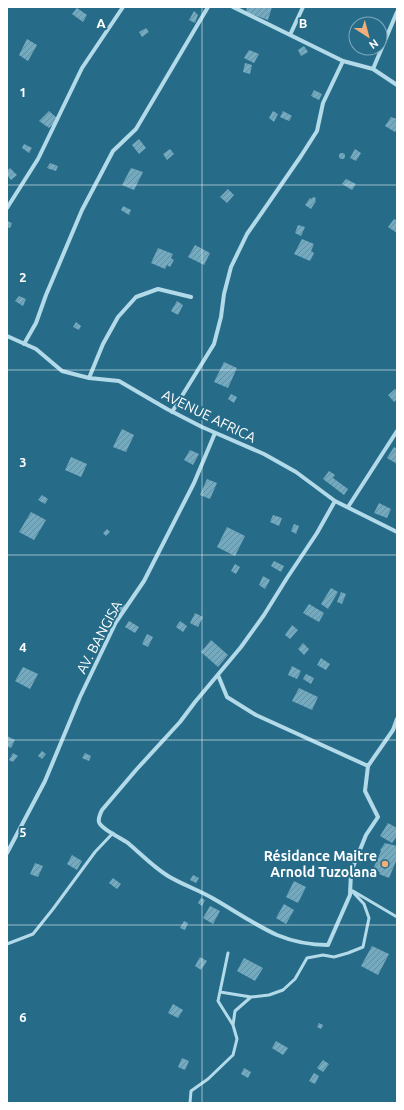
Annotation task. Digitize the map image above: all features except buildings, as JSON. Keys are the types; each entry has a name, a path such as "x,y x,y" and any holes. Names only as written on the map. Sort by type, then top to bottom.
{"street":[{"path":"7,208 38,159 82,68 123,7"},
{"path":"24,344 36,323 46,295 82,210 113,151 136,129 208,7"},
{"path":"234,7 343,61 373,69 397,85"},
{"path":"290,35 303,7"},
{"path":"373,69 397,12"},
{"path":"172,412 214,344 231,267 247,234 317,131 323,103 343,61"},
{"path":"89,378 103,344 118,317 136,297 158,289 190,297"},
{"name":"AVENUE AFRICA","path":"7,336 36,349 62,371 89,378 119,381 172,412 215,433 264,454 296,472 335,501 397,532"},
{"path":"348,508 397,431"},
{"name":"AV. BANGISA","path":"7,853 45,782 80,697 116,622 144,581 194,483 215,433"},
{"path":"335,501 317,533 241,647 180,722 102,810 99,816 99,822 104,828 128,844 167,876 213,898 238,914 277,935 296,942 314,945 328,945 350,895 351,872 366,835 378,817 365,791 368,766 393,730 397,719"},
{"path":"218,674 227,697 256,715 368,766"}],"lane":[{"path":"7,944 32,934 53,909 95,852 113,833"},
{"path":"350,889 397,917"},
{"path":"220,992 251,997 269,995 283,990 294,979 307,958 323,955 334,957 363,947 369,918 364,904 350,889"},
{"path":"190,1103 191,1091 208,1079 233,1055 237,1039 233,1026 218,1001 228,954"},
{"path":"233,1026 235,1011 251,997"}],"place":[{"name":"Résidance Maitre Arnold Tuzolana","path":"385,864"}]}
